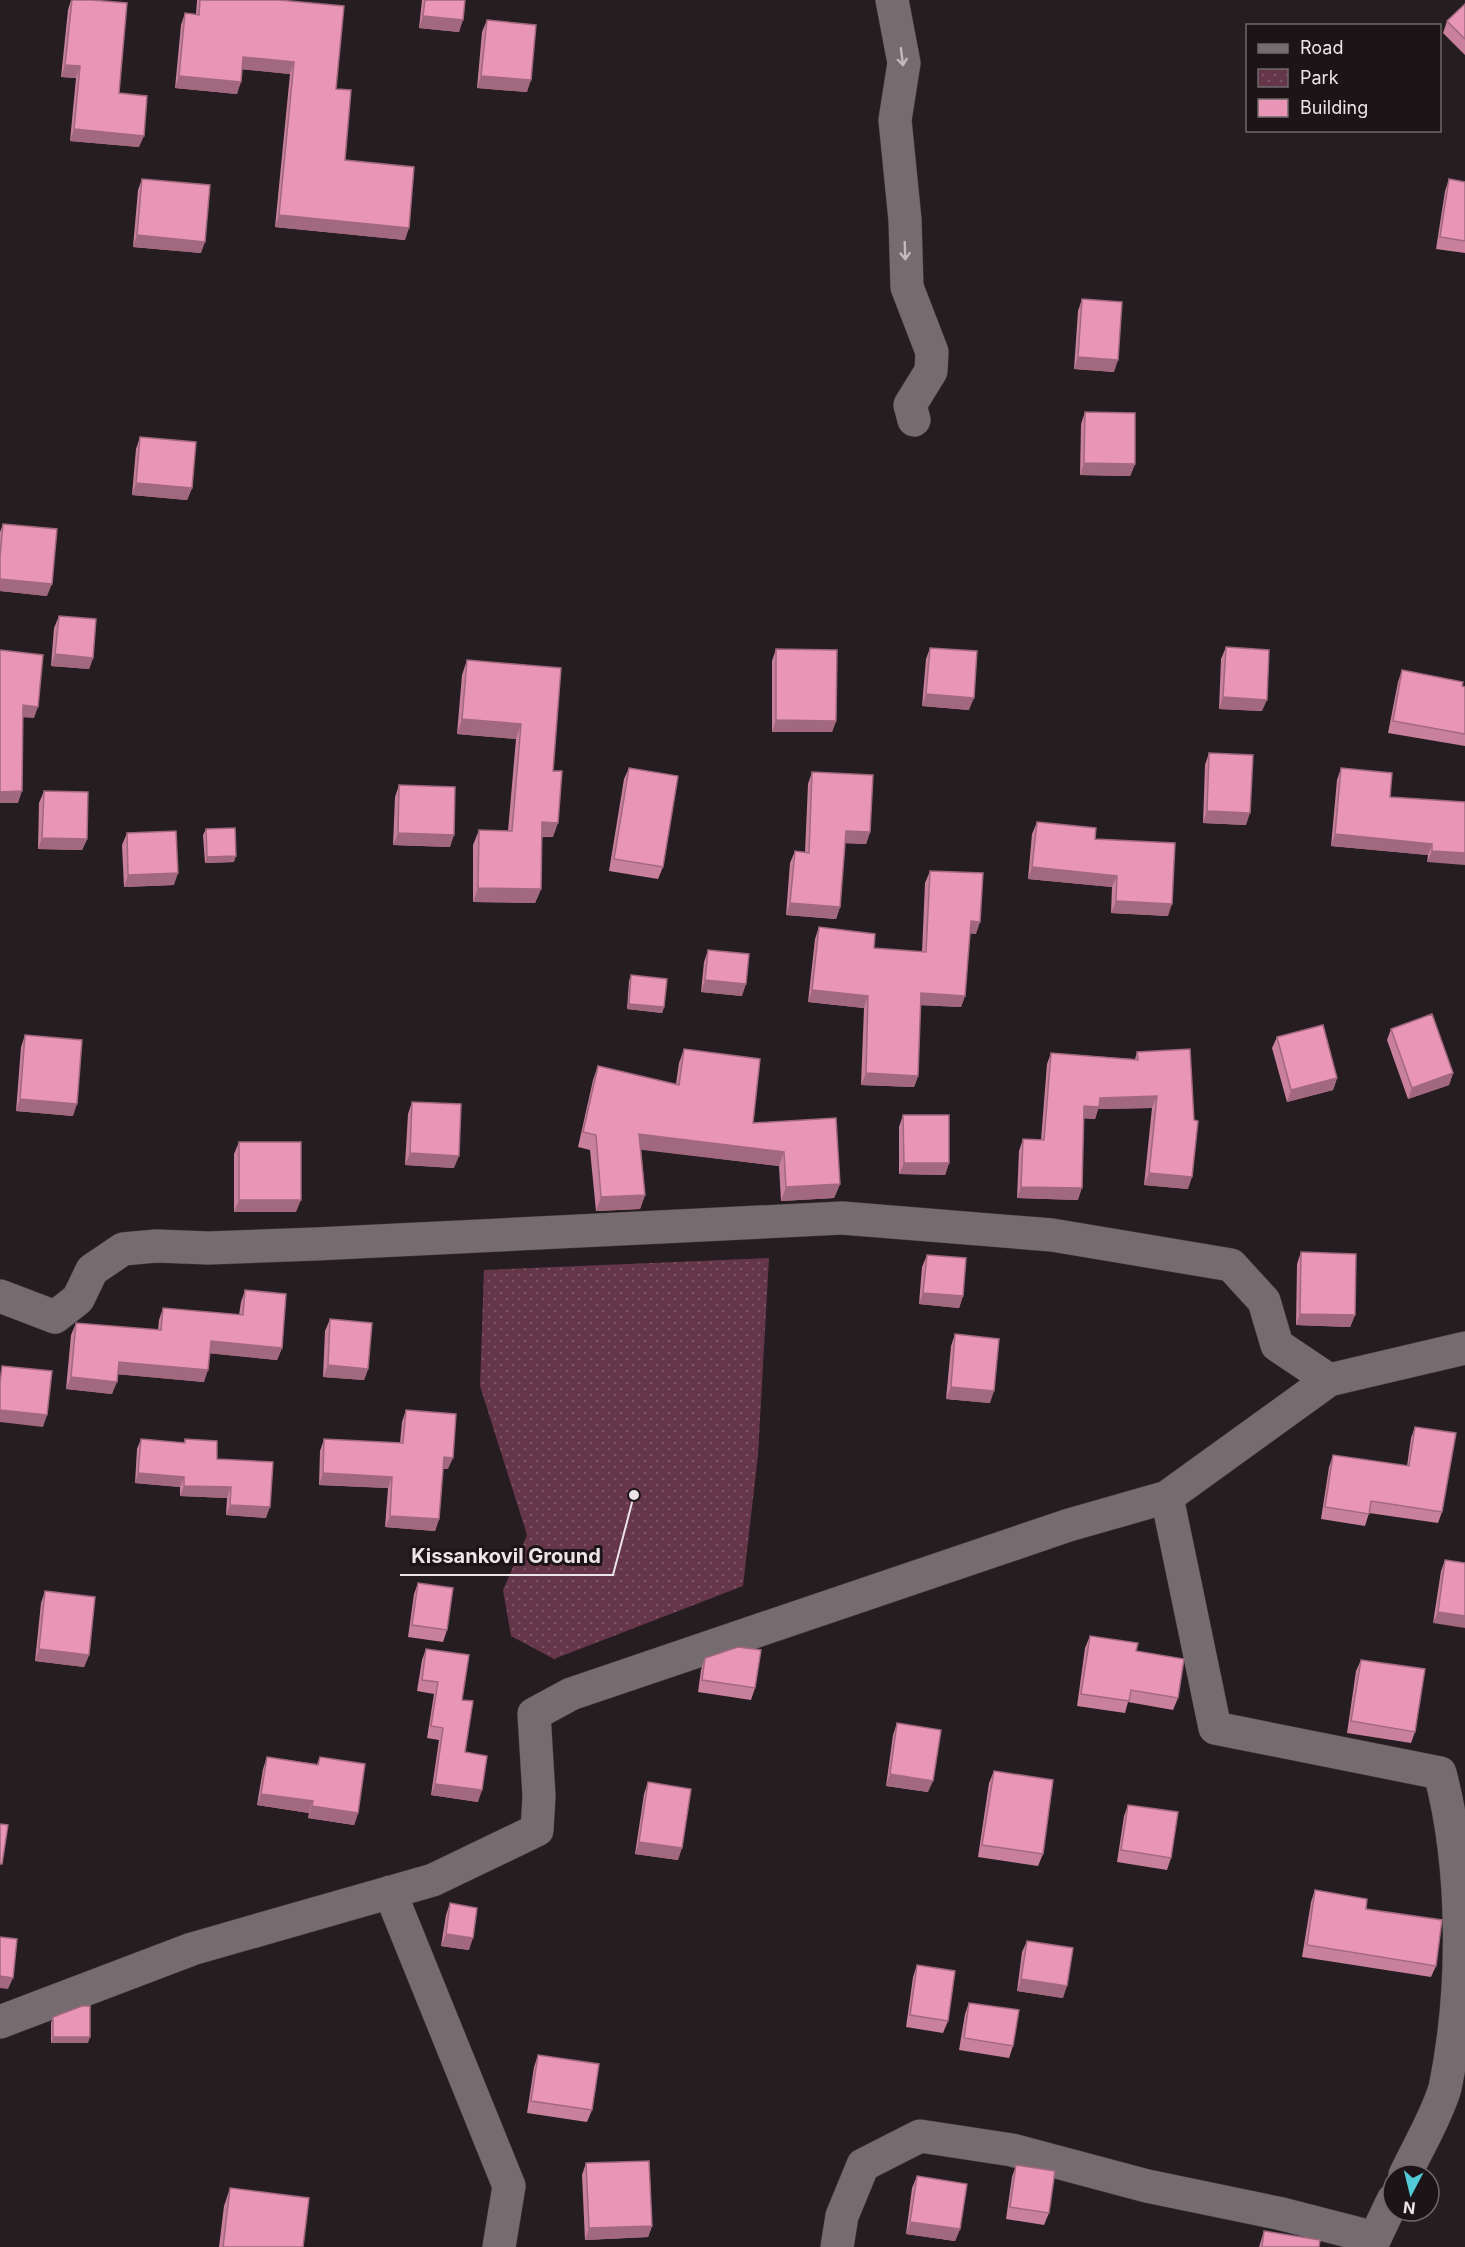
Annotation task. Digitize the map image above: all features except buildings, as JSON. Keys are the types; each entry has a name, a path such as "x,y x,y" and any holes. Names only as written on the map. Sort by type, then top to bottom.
{"street":[{"path":"892,0 904,63 895,120 904,220 907,287 932,352 931,371 910,405 914,420"},
{"path":"0,1296 55,1317 78,1299 92,1270 123,1249 156,1246 209,1248 316,1244 842,1218 1052,1235 1231,1265 1264,1302 1277,1345 1329,1380"},
{"path":"0,2022 192,1949 433,1880 537,1830 539,1796 534,1714 562,1699 1069,1525 1167,1497 1329,1380 1465,1348"},
{"path":"1167,1497 1215,1728 1440,1773 1453,1818 1465,1937 1459,2015 1445,2089 1411,2163"},
{"path":"390,1892 509,2186 499,2247"},
{"path":"837,2247 842,2216 862,2165 921,2136 1012,2150 1148,2186 1282,2214 1377,2242 1384,2223"}],"green space":[{"path":"769,1258 758,1455 743,1586 554,1659 511,1636 503,1590 527,1535 480,1386 484,1270"}],"place":[{"name":"Kissankovil Ground","path":"634,1495"}]}
